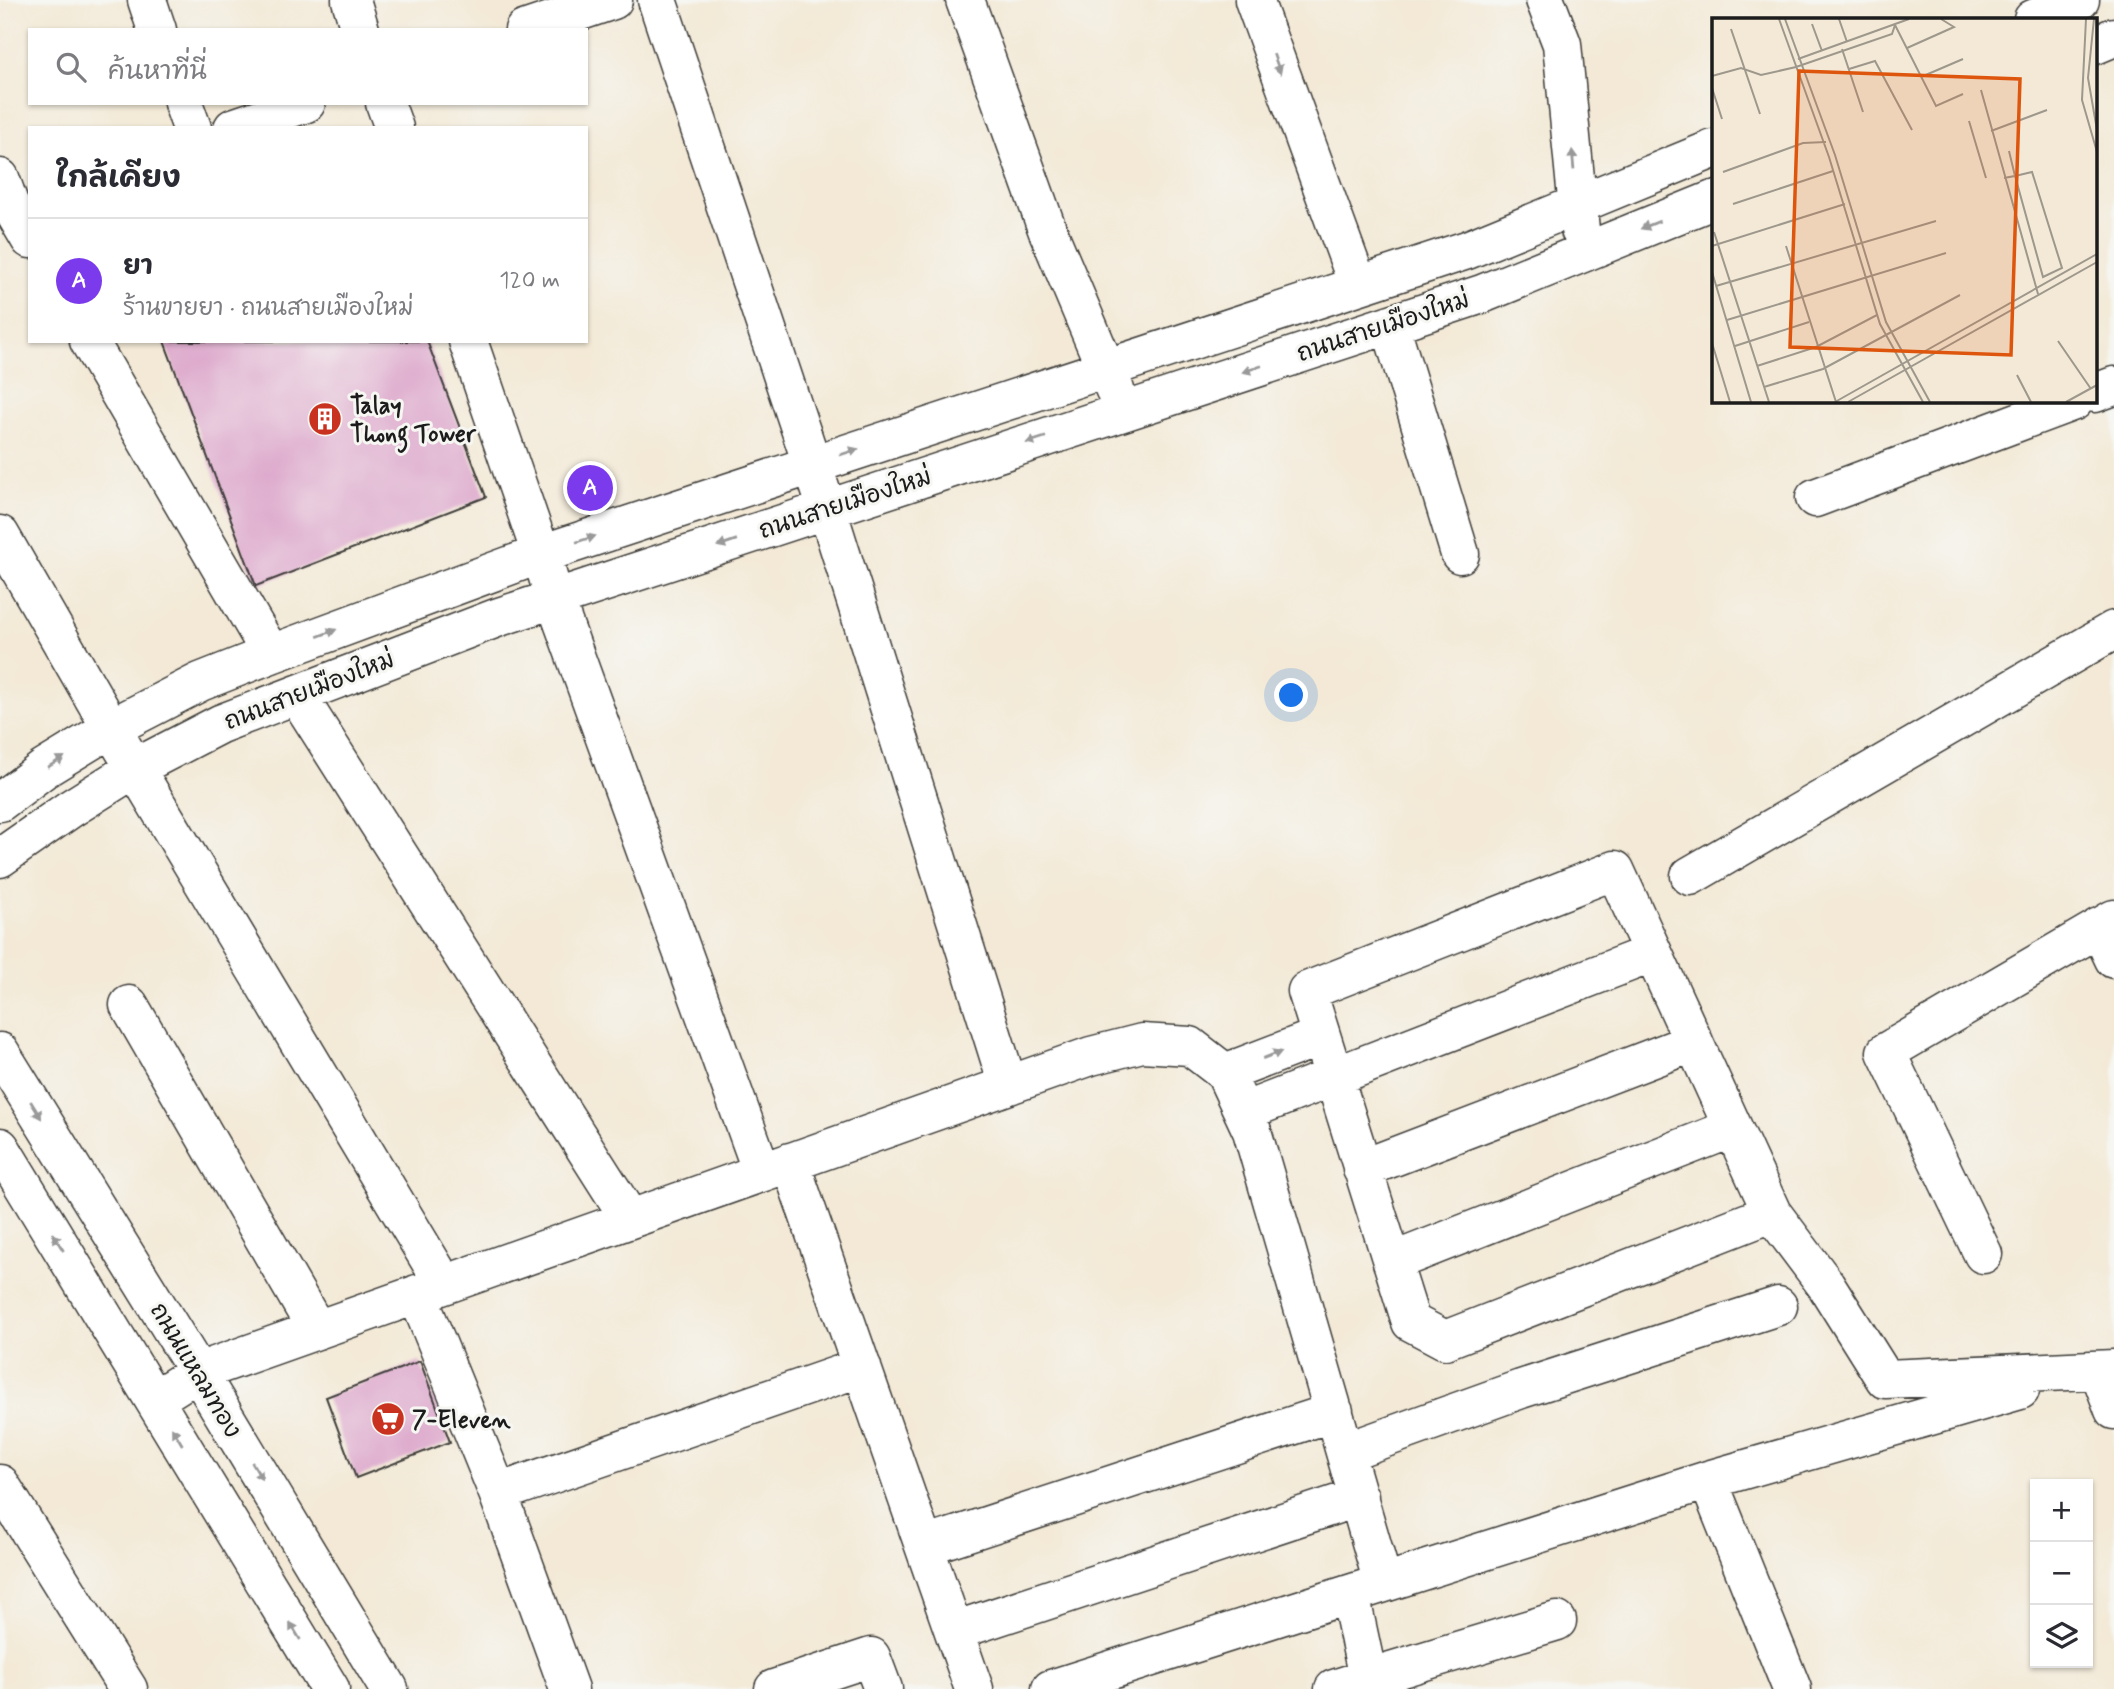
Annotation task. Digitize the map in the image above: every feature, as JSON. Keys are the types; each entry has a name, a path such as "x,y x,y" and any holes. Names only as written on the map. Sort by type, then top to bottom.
{"street":[{"path":"147,0 156,28"},
{"path":"351,0 359,28"},
{"path":"530,28 613,0"},
{"path":"657,0 813,464 1007,1085"},
{"path":"965,0 1047,229 1124,410"},
{"path":"1254,0 1358,285"},
{"path":"1545,0 1562,44 1583,253"},
{"path":"2035,18 2080,0"},
{"path":"2096,45 2114,37"},
{"path":"184,105 191,126"},
{"path":"239,126 300,105"},
{"path":"386,105 393,126"},
{"name":"ถนนสายเมืองใหม่","path":"0,802 44,769 111,728 200,682 271,654 541,554 1466,250 1712,149"},
{"path":"10,196 28,235"},
{"name":"ถนนสายเมืองใหม่","path":"0,858 137,768 220,724 499,617 1482,294 1712,200"},
{"path":"1390,324 1460,554"},
{"path":"90,343 271,654"},
{"path":"468,343 555,600 776,1167 862,1367 974,1689"},
{"path":"2096,393 2114,386"},
{"path":"1815,498 2071,402"},
{"path":"0,535 111,728 137,768 431,1289 498,1493 569,1689"},
{"path":"1690,876 2114,630"},
{"path":"297,695 630,1219"},
{"path":"1772,1213 1445,1340 1411,1322 1319,1037 1307,991 1615,870 1772,1213 1826,1285 1885,1378 2106,1369 2114,1410"},
{"path":"1983,1254 1886,1052 2109,935"},
{"path":"1243,1112 1653,953"},
{"path":"130,1005 317,1330"},
{"path":"1225,1073 1319,1037"},
{"path":"1362,1169 1694,1042"},
{"path":"155,1399 198,1372 1091,1056 1142,1044 1190,1046 1225,1073 1252,1131 1359,1497 1367,1589 1358,1685 1557,1621"},
{"name":"ถนนแหลมทอง","path":"0,1052 198,1372 389,1689"},
{"path":"1392,1262 1733,1128"},
{"name":"ถนนแหลมทอง","path":"0,1147 330,1689"},
{"path":"1346,1452 1521,1389 1778,1306"},
{"path":"498,1493 862,1367"},
{"path":"1051,1689 1708,1480 2020,1390"},
{"path":"925,1546 1334,1412"},
{"path":"1708,1480 1792,1689"},
{"path":"0,1484 128,1689"},
{"path":"954,1631 1359,1497"},
{"path":"774,1689 871,1657 883,1689"}],"building":[{"name":"Talay Thong Tower","path":"165,343 428,343 486,497 256,586"},
{"name":"7-Eleven","path":"420,1361 450,1442 356,1478 326,1397"}],"place":[{"name":"Talay Thong Tower","path":"325,419"},
{"name":"ยา","path":"590,488"},
{"name":"7-Eleven","path":"388,1419"}]}
